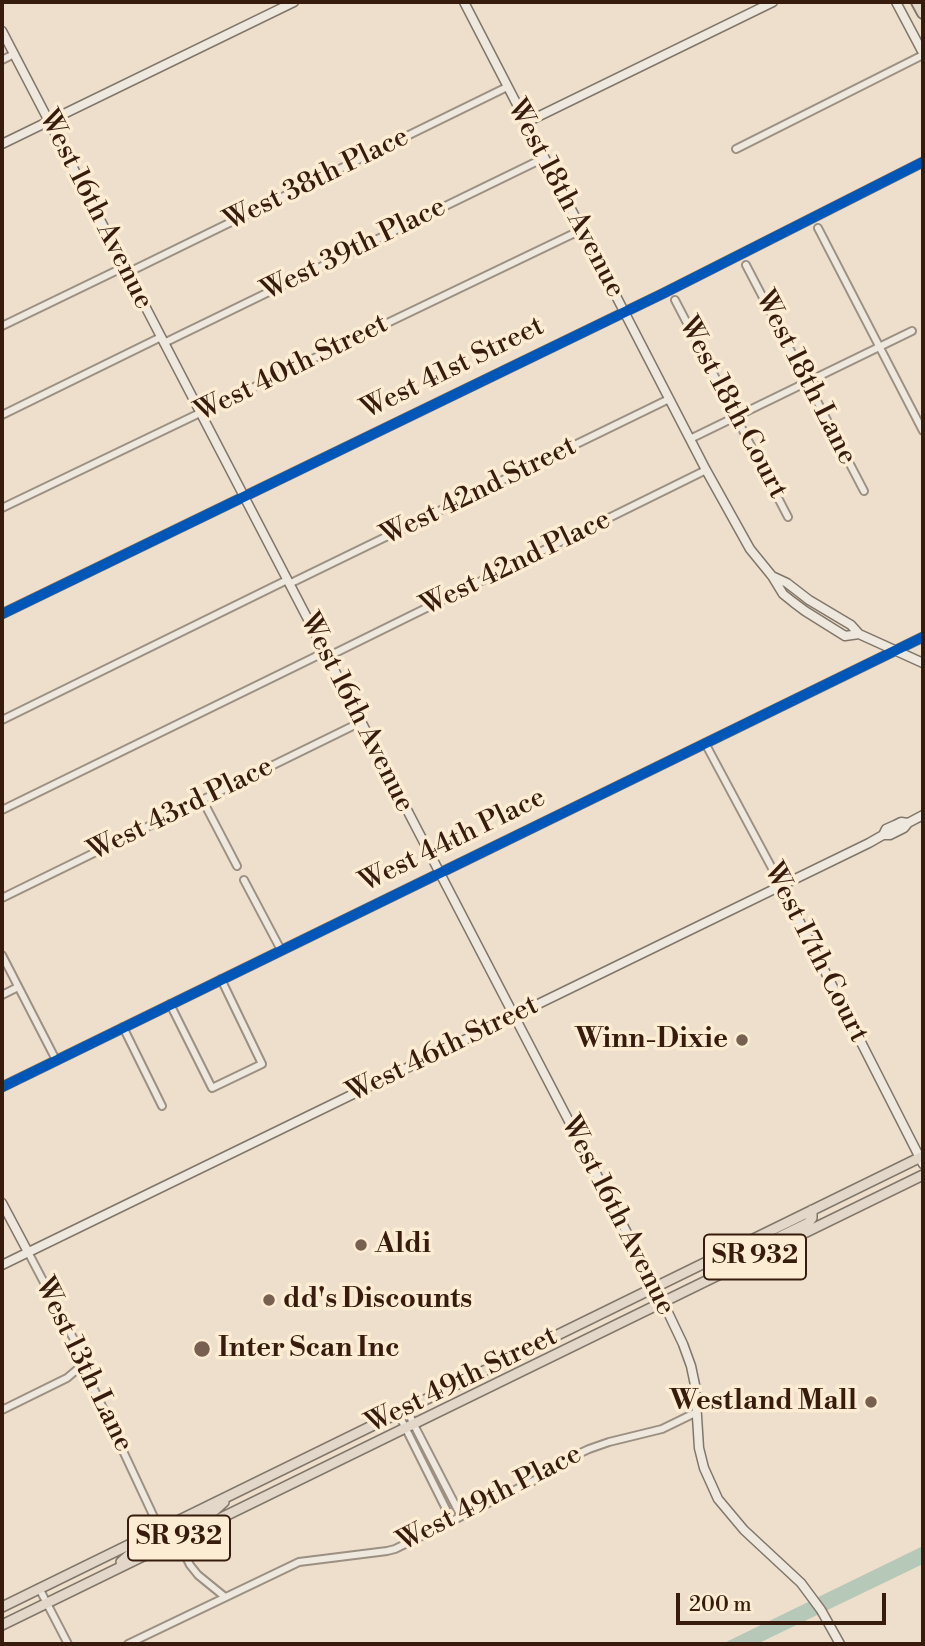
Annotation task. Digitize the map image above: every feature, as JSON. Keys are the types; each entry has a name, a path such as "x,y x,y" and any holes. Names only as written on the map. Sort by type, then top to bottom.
{"highway":[{"path":"918,2 923,13"}],"main road":[{"name":"West 49th Street","path":"2,1607 812,1210 922,1159"},
{"name":"West 49th Street","path":"2,1625 923,1175"},
{"path":"766,1252 773,1240 808,1223 812,1218 812,1210"},
{"path":"177,1539 182,1527 214,1511 236,1492"},
{"path":"108,1573 130,1555 156,1541 160,1530"}],"street":[{"path":"2,144 294,2"},
{"name":"West 18th Avenue","path":"464,2 706,470 750,549 772,576 851,625 859,634 896,650"},
{"path":"525,123 773,2"},
{"path":"736,149 923,54 896,2"},
{"name":"West 16th Avenue","path":"2,31 663,1302 691,1366 695,1385 699,1448 704,1468 718,1499 744,1530 801,1583 840,1644"},
{"path":"2,60 13,54"},
{"name":"West 38th Place","path":"2,327 507,87"},
{"name":"West 39th Place","path":"2,415 544,158"},
{"name":"West 41st Street","path":"2,614 624,312 923,162"},
{"path":"818,228 923,431"},
{"name":"West 40th Street","path":"2,508 581,230"},
{"name":"West 18th Lane","path":"746,265 864,491"},
{"name":"West 18th Court","path":"675,300 788,517"},
{"path":"690,439 912,331"},
{"name":"West 42nd Street","path":"2,720 669,399"},
{"name":"West 42nd Place","path":"2,810 706,470"},
{"name":"West 44th Place","path":"2,1087 923,637"},
{"path":"896,650 923,663"},
{"name":"West 43rd Place","path":"2,898 361,722"},
{"name":"West 17th Court","path":"705,743 922,1159"},
{"path":"202,799 237,866"},
{"name":"West 46th Street","path":"2,1265 883,835 890,835 923,815"},
{"path":"244,880 281,950"},
{"path":"2,955 56,1060"},
{"path":"170,1004 212,1088 262,1064 221,979"},
{"path":"2,995 18,987"},
{"path":"122,1027 162,1106"},
{"name":"West 13th Lane","path":"2,1203 81,1353 80,1367 95,1391 160,1530"},
{"path":"2,1410 67,1378 80,1367"},
{"path":"402,1411 452,1521"},
{"name":"West 49th Place","path":"128,1644 299,1562 389,1551 537,1479 559,1463 589,1449 662,1429 697,1412"},
{"path":"409,1425 461,1516"},
{"path":"177,1539 198,1575 225,1597"},
{"path":"39,1588 68,1644"}],"shaded area":[{"path":"923,1546 923,1564 757,1644 722,1644"}],"cycle path":[{"path":"2,614 664,293 923,162"},
{"path":"2,1087 923,637"}],"place":[{"name":"Winn-Dixie","path":"742,1040"},
{"name":"Aldi","path":"361,1245"},
{"name":"dd's Discounts","path":"269,1300"},
{"name":"Inter Scan Inc","path":"202,1349"},
{"name":"Westland Mall","path":"871,1402"}]}
